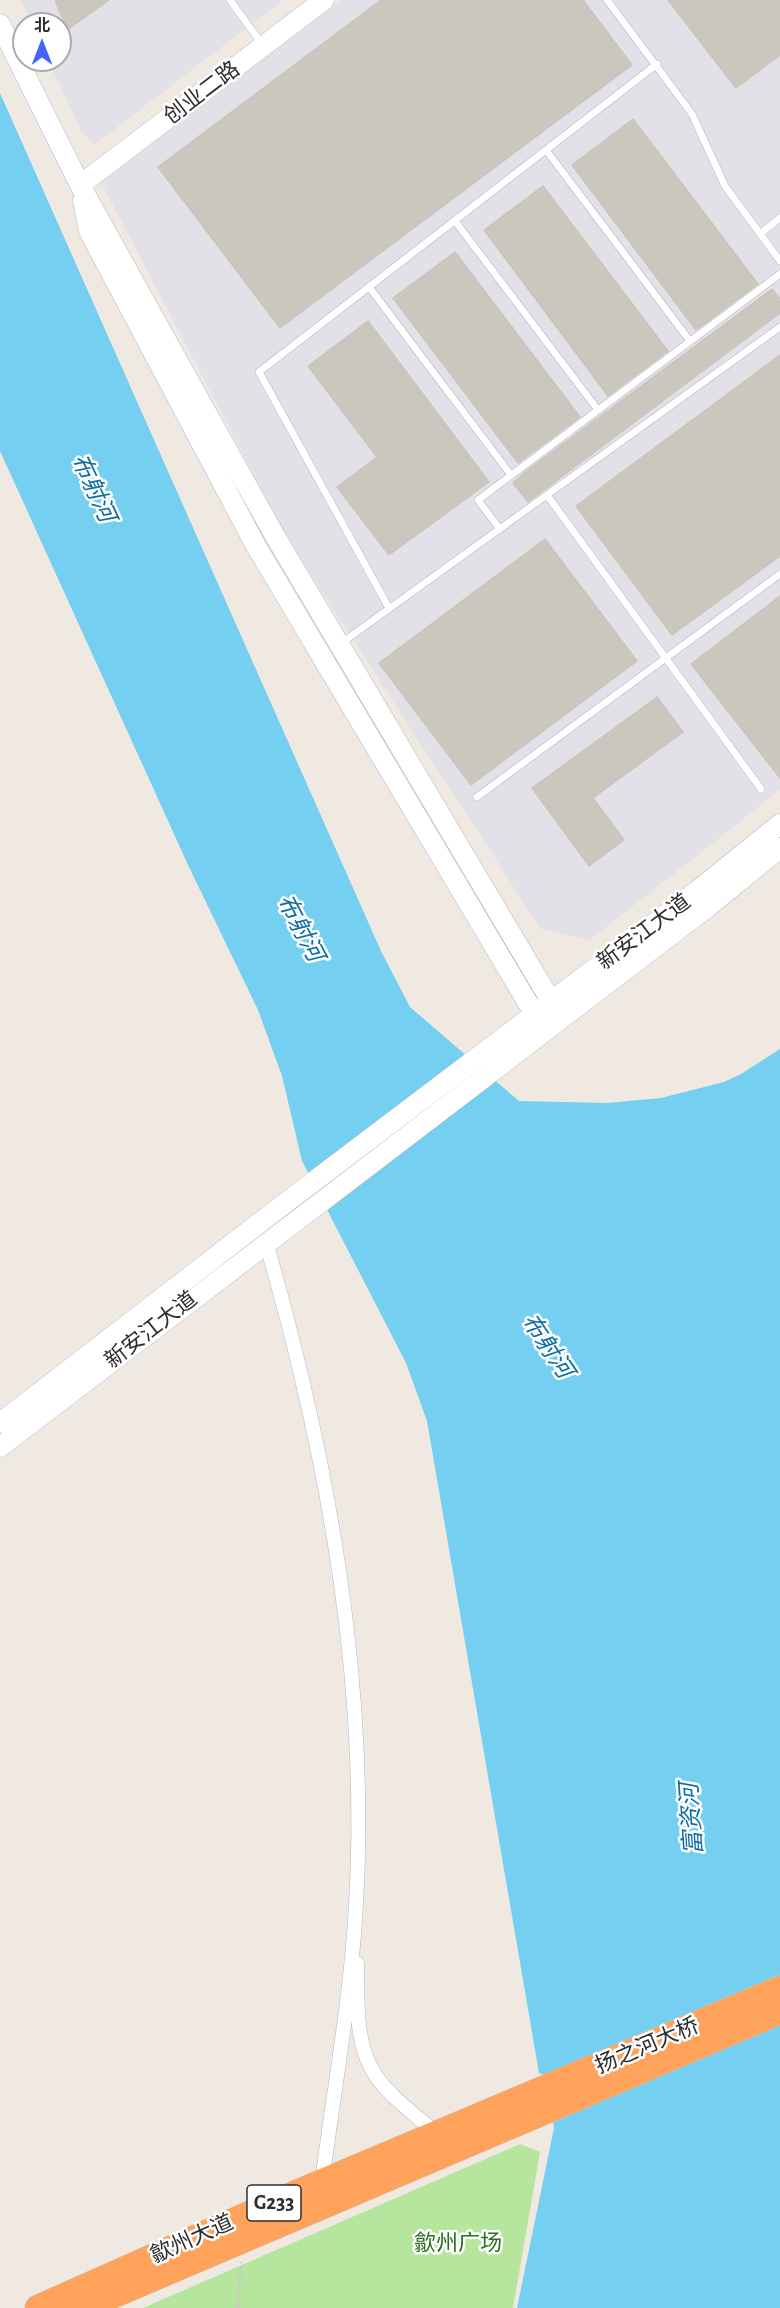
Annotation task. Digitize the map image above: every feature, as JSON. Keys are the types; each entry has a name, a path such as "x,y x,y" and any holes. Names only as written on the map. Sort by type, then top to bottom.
{"highway":[{"name":"扬之河大桥","path":"516,2111 780,1989"},
{"name":"扬之河大桥","path":"516,2111 780,2011"},
{"name":"歙州大道","path":"38,2308 322,2182 437,2134 516,2111"},
{"name":"歙州大道","path":"83,2308 240,2240 516,2111"}],"street":[{"name":"创业二路","path":"80,185 324,0"},
{"path":"0,24 80,185 338,645 556,1010"},
{"path":"80,185 89,231 256,546 539,1022"},
{"name":"新安江大道","path":"556,1010 780,825"},
{"name":"新安江大道","path":"0,1424 296,1207 539,1022 780,848"},
{"name":"新安江大道","path":"0,1447 266,1242 296,1207"},
{"path":"266,1242 308,1402 340,1577 356,1746 355,1922 360,2030 366,2056 383,2085 437,2134"},
{"path":"322,2182 355,1922"}],"lane":[{"path":"230,0 264,46"},
{"path":"607,0 657,64 692,114 725,186 780,261"},
{"path":"389,608 259,372 657,64"},
{"path":"546,150 690,341"},
{"path":"760,234 780,218"},
{"path":"455,221 598,410"},
{"path":"500,529 478,500 780,274"},
{"path":"369,286 511,475"},
{"path":"338,645 780,327"},
{"path":"547,495 761,789"},
{"path":"477,797 780,574"}],"path":[{"path":"238,2308 240,2240"}],"shaded area":[{"path":"21,0 283,0 94,145 82,132 54,72 72,72 72,12 26,12"},
{"path":"340,0 780,0 780,790 590,940 541,929 285,535 100,180"}],"green space":[{"name":"歙州广场","path":"520,2144 540,2152 513,2308 143,2308"}],"water":[{"path":"0,93 381,951 410,1007 519,1101 607,1103 661,1098 724,1082 780,1049 780,2308 517,2308 554,2128 546,2076 539,2073 427,1421 406,1363 302,1161 282,1076 258,1010 189,867 0,451"}],"building":[{"path":"55,0 109,0 72,26 72,12 60,12"},
{"path":"381,0 583,0 632,65 280,328 158,167"},
{"path":"668,0 780,0 780,55 736,88"},
{"path":"633,119 758,284 696,330 572,165"},
{"path":"543,186 668,351 608,396 484,230"},
{"path":"455,252 580,417 518,463 393,298"},
{"path":"772,289 780,299 780,313 528,502 513,483 525,472"},
{"path":"368,321 489,482 389,555 337,487 377,457 308,366"},
{"path":"780,355 780,556 672,635 576,506"},
{"path":"545,539 637,661 471,785 379,663"},
{"path":"780,596 780,778 691,664"},
{"path":"657,697 683,732 593,798 624,840 589,866 532,788"}],"water label":[{"name":"布射河","path":"93,488"},
{"name":"布射河","path":"300,928"},
{"name":"布射河","path":"547,1346"},
{"name":"富资河","path":"692,1819"}]}
